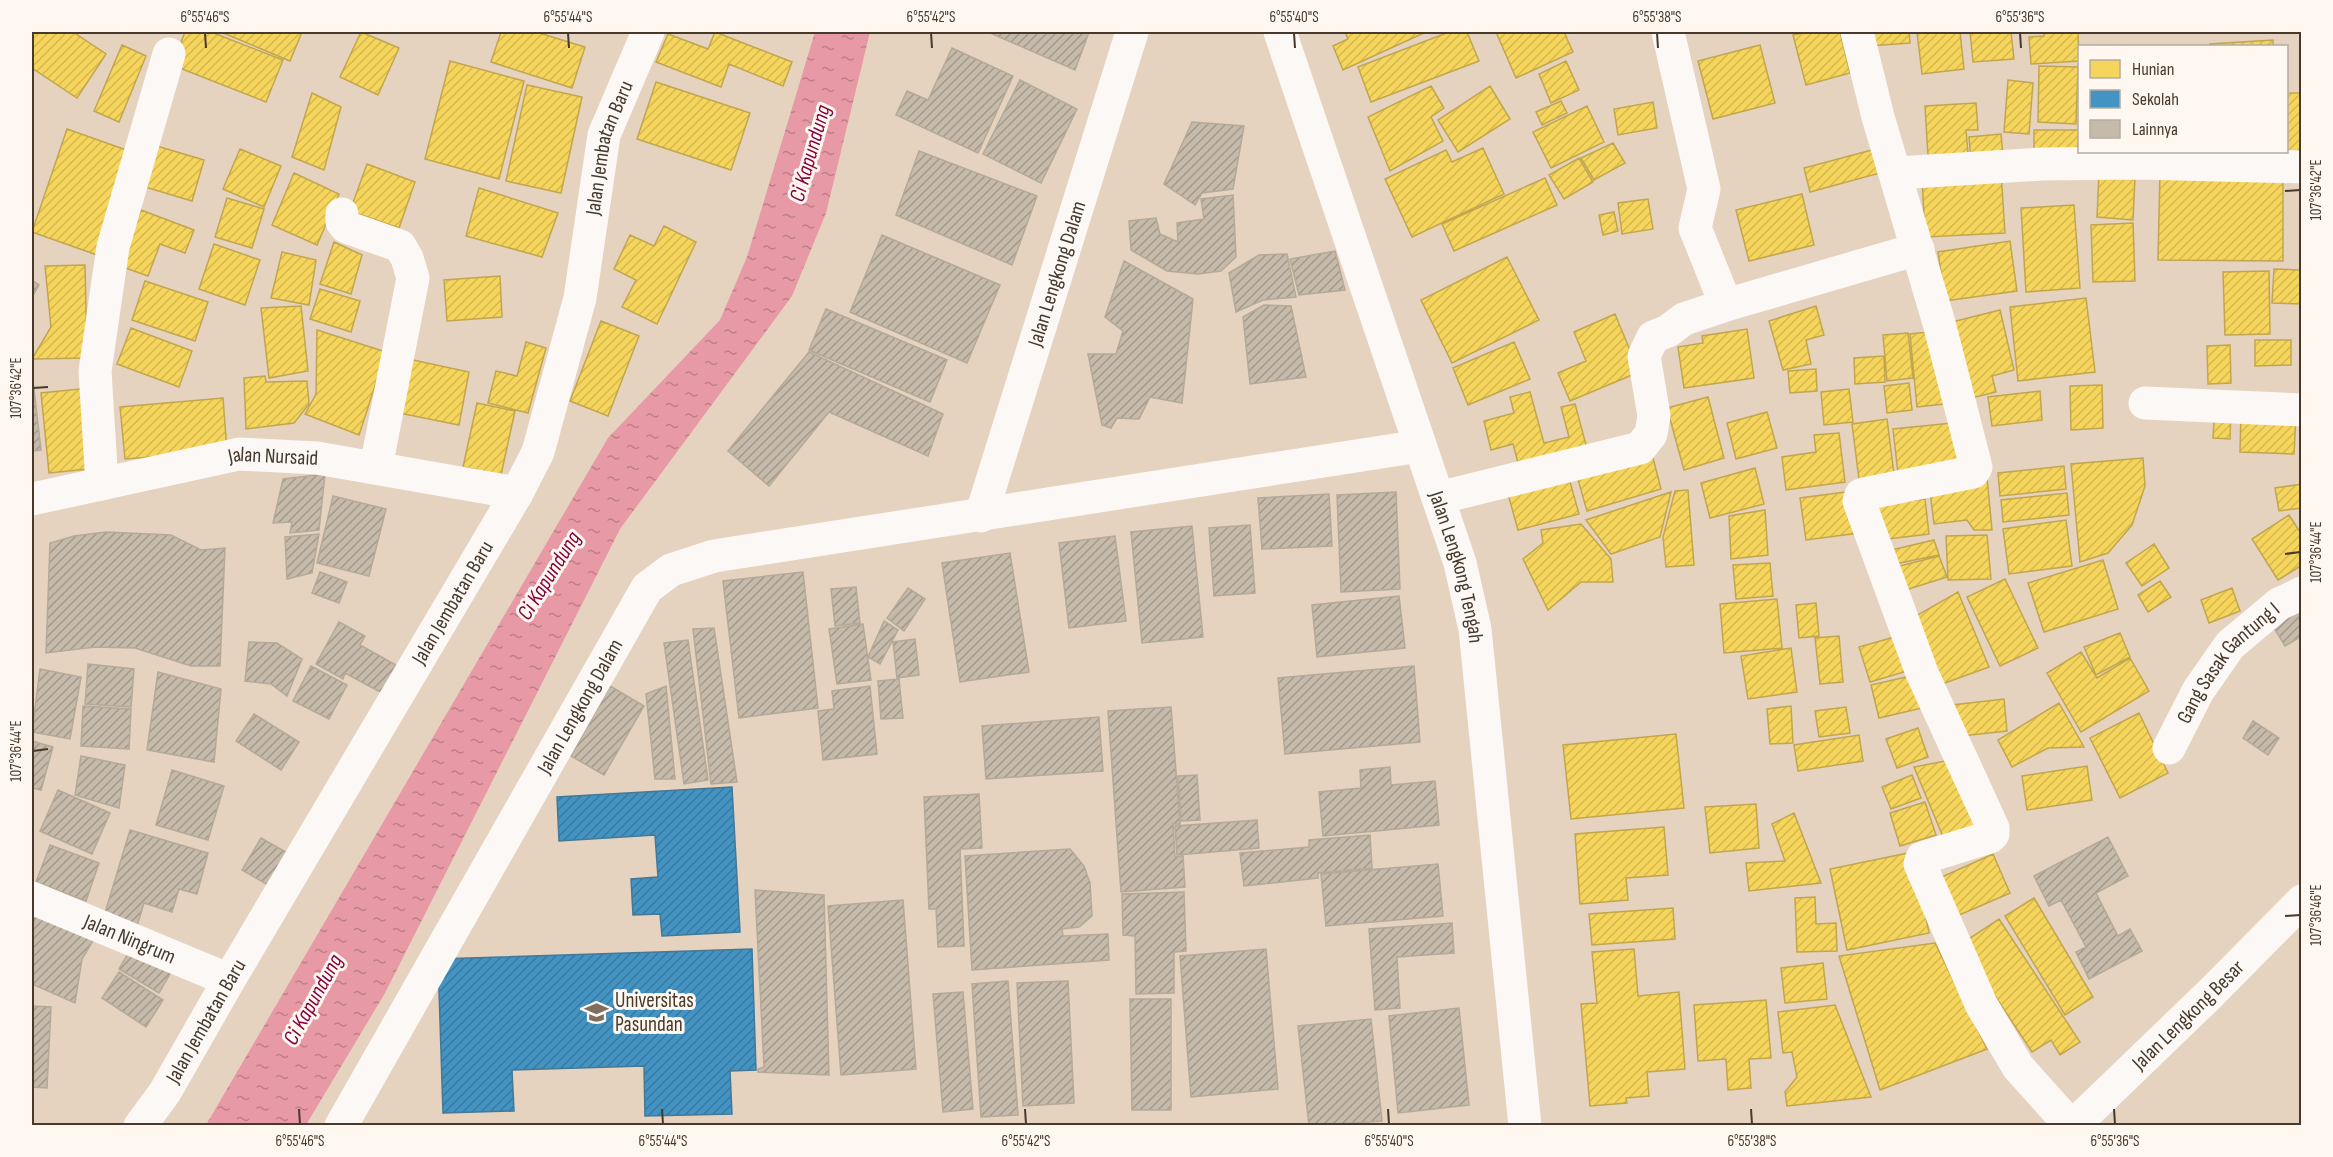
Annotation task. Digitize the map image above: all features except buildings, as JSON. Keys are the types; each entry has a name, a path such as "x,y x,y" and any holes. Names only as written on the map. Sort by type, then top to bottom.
{"street":[{"name":"Jalan Jembatan Baru","path":"140,1125 165,1092 228,980 517,493 538,452 580,298 604,135 648,32"},
{"name":"Jalan Lengkong Dalam","path":"981,516 1132,32"},
{"name":"Jalan Lengkong Tengah","path":"1280,32 1460,563 1475,629 1525,1125"},
{"path":"1668,32 1704,189 1695,228 1726,305"},
{"path":"1857,32 1878,117 1918,249 1976,467 1973,472 1864,494 1861,495 1859,501 1922,674 1994,830 1990,837 1922,858 1920,864 1981,1004 2018,1066 2072,1125"},
{"path":"102,484 95,371 113,247 169,54"},
{"path":"1896,173 2042,164 2139,163 2301,167"},
{"path":"342,214 342,222 346,227 399,246 407,258 413,278 376,467"},
{"path":"1438,498 1640,448 1651,434 1654,416 1644,356 1653,337 1668,331 1684,320 1726,305 1918,249"},
{"path":"2145,403 2301,410"},
{"name":"Jalan Lengkong Dalam","path":"341,1125 647,588 671,570 714,556 1420,446"},
{"name":"Jalan Nursaid","path":"32,500 239,454 317,458 517,493"},
{"name":"Gang Sasak Gantung I","path":"2169,748 2198,691 2230,645 2279,604 2301,593"},
{"name":"Jalan Ningrum","path":"32,898 228,980"},
{"name":"Jalan Lengkong Besar","path":"2072,1125 2186,1018 2301,901"}],"water":[{"name":"Ci Kapundung","path":"815,32 870,32 826,213 792,296 620,529 385,993 306,1125 206,1125 608,438 720,320 747,257"}],"place":[{"name":"Universitas Pasundan","path":"597,1012"}]}
